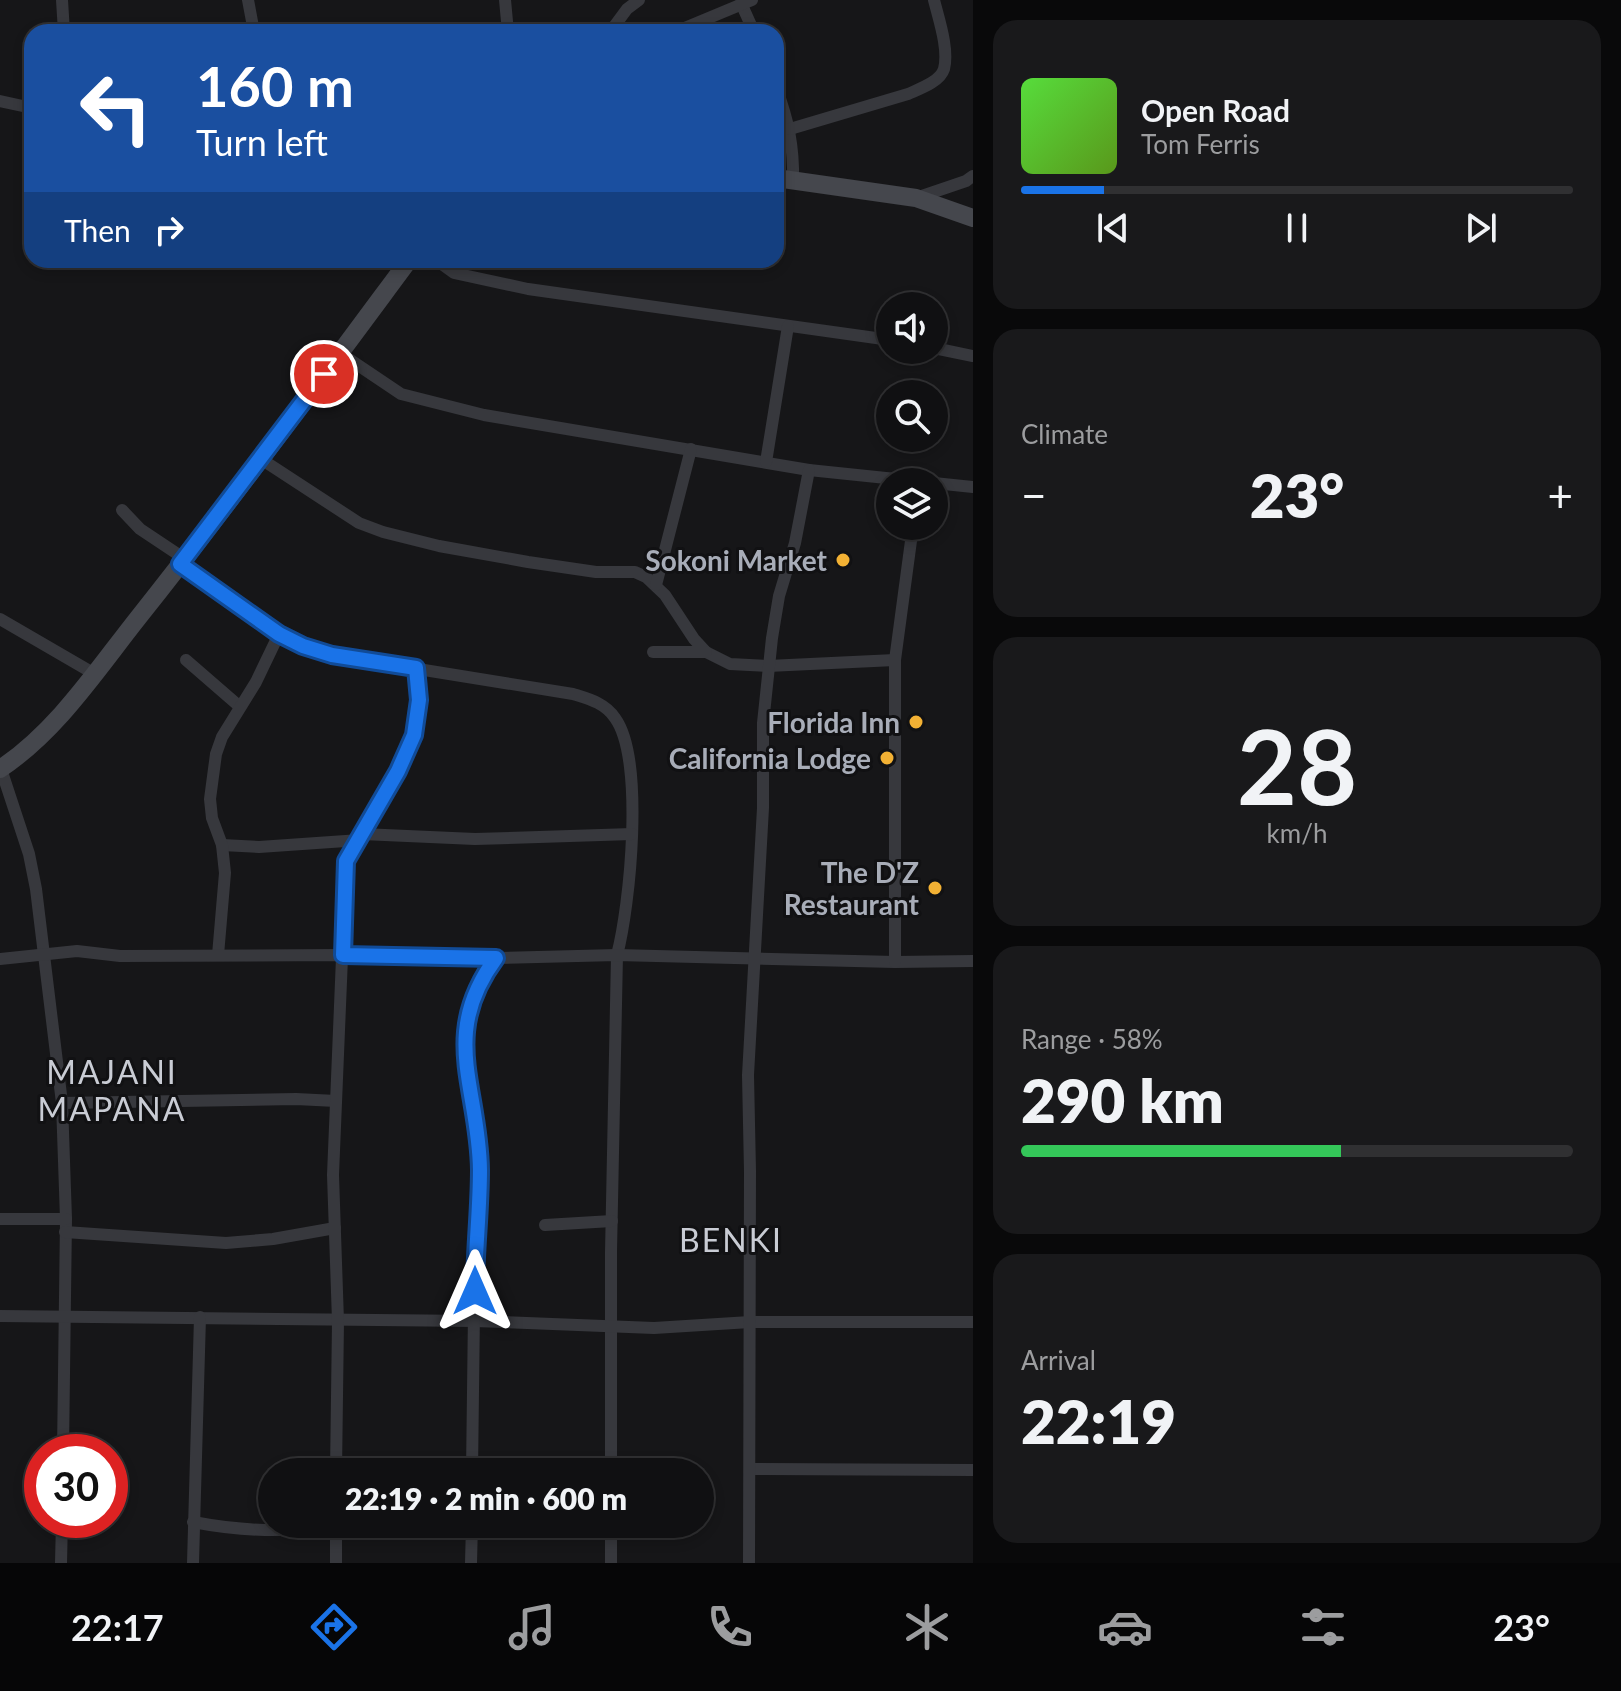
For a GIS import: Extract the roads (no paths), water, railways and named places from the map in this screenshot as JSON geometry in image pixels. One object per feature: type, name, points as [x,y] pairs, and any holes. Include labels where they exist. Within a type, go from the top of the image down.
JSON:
[{"type":"main road","points":[[785,180],[916,198],[973,218]]},
{"type":"main road","points":[[0,769],[44,734],[183,562],[403,268]]},
{"type":"street","points":[[62,0],[64,24]]},
{"type":"street","points":[[248,0],[252,24]]},
{"type":"street","points":[[505,0],[507,24]]},
{"type":"street","points":[[616,24],[627,9],[639,0]]},
{"type":"street","points":[[790,129],[908,94],[940,75],[944,69],[943,43],[934,0]]},
{"type":"street","points":[[694,24],[746,2],[752,24]]},
{"type":"street","points":[[0,101],[24,103]]},
{"type":"street","points":[[784,111],[794,154],[785,180]]},
{"type":"street","points":[[916,198],[973,176]]},
{"type":"street","points":[[447,268],[454,273],[528,289],[876,338]]},
{"type":"street","points":[[766,462],[788,326]]},
{"type":"street","points":[[948,351],[973,356]]},
{"type":"street","points":[[340,353],[386,387],[420,400],[484,415],[809,470],[876,477]]},
{"type":"street","points":[[656,585],[691,449]]},
{"type":"street","points":[[261,459],[359,523],[383,532],[528,562],[596,572],[635,572],[656,585],[706,652],[730,664],[768,666],[895,660]]},
{"type":"street","points":[[749,1563],[748,1075],[763,808],[763,723],[779,596],[795,543],[809,470]]},
{"type":"street","points":[[948,484],[973,487]]},
{"type":"street","points":[[122,510],[140,529],[183,562],[279,634],[303,646],[332,655],[573,694],[599,703],[613,714],[620,725],[626,744],[632,834],[627,909],[617,955],[611,1458]]},
{"type":"street","points":[[895,962],[895,660],[911,540]]},
{"type":"street","points":[[0,619],[93,673]]},
{"type":"street","points":[[218,955],[225,873],[222,845],[212,818],[211,785],[216,754],[279,634]]},
{"type":"street","points":[[653,652],[706,652]]},
{"type":"street","points":[[186,660],[239,706]]},
{"type":"street","points":[[336,1458],[336,1101],[344,874],[346,861],[398,771],[414,735],[419,700],[416,668]]},
{"type":"street","points":[[0,769],[29,854],[45,954],[62,1103],[65,1226],[63,1434]]},
{"type":"street","points":[[222,845],[259,847],[361,837],[475,839],[632,834]]},
{"type":"street","points":[[0,959],[77,951],[120,956],[496,958],[617,955],[973,961]]},
{"type":"street","points":[[472,1458],[475,1231],[480,1167],[467,1078],[465,1035],[475,991],[496,958]]},
{"type":"street","points":[[62,1103],[336,1101]]},
{"type":"street","points":[[0,1219],[226,1243],[273,1239],[335,1228]]},
{"type":"street","points":[[545,1225],[612,1221]]},
{"type":"street","points":[[0,1316],[475,1321],[654,1328],[750,1322],[973,1322]]},
{"type":"street","points":[[193,1563],[200,1317]]},
{"type":"street","points":[[750,1469],[973,1470]]},
{"type":"street","points":[[193,1522],[236,1531],[258,1532]]},
{"type":"street","points":[[61,1563],[62,1538]]},
{"type":"street","points":[[336,1538],[336,1563]]},
{"type":"street","points":[[471,1563],[472,1538]]},
{"type":"street","points":[[611,1538],[611,1563]]},
{"type":"place","name":"Sokoni Market","points":[[843,560]]},
{"type":"place","name":"Florida Inn","points":[[916,722]]},
{"type":"place","name":"California Lodge","points":[[887,758]]},
{"type":"place","name":"The D'Z Restaurant","points":[[935,888]]},
{"type":"district","name":"MAJANI MAPANA","points":[[112,1090]]},
{"type":"district","name":"BENKI","points":[[731,1239]]}]
